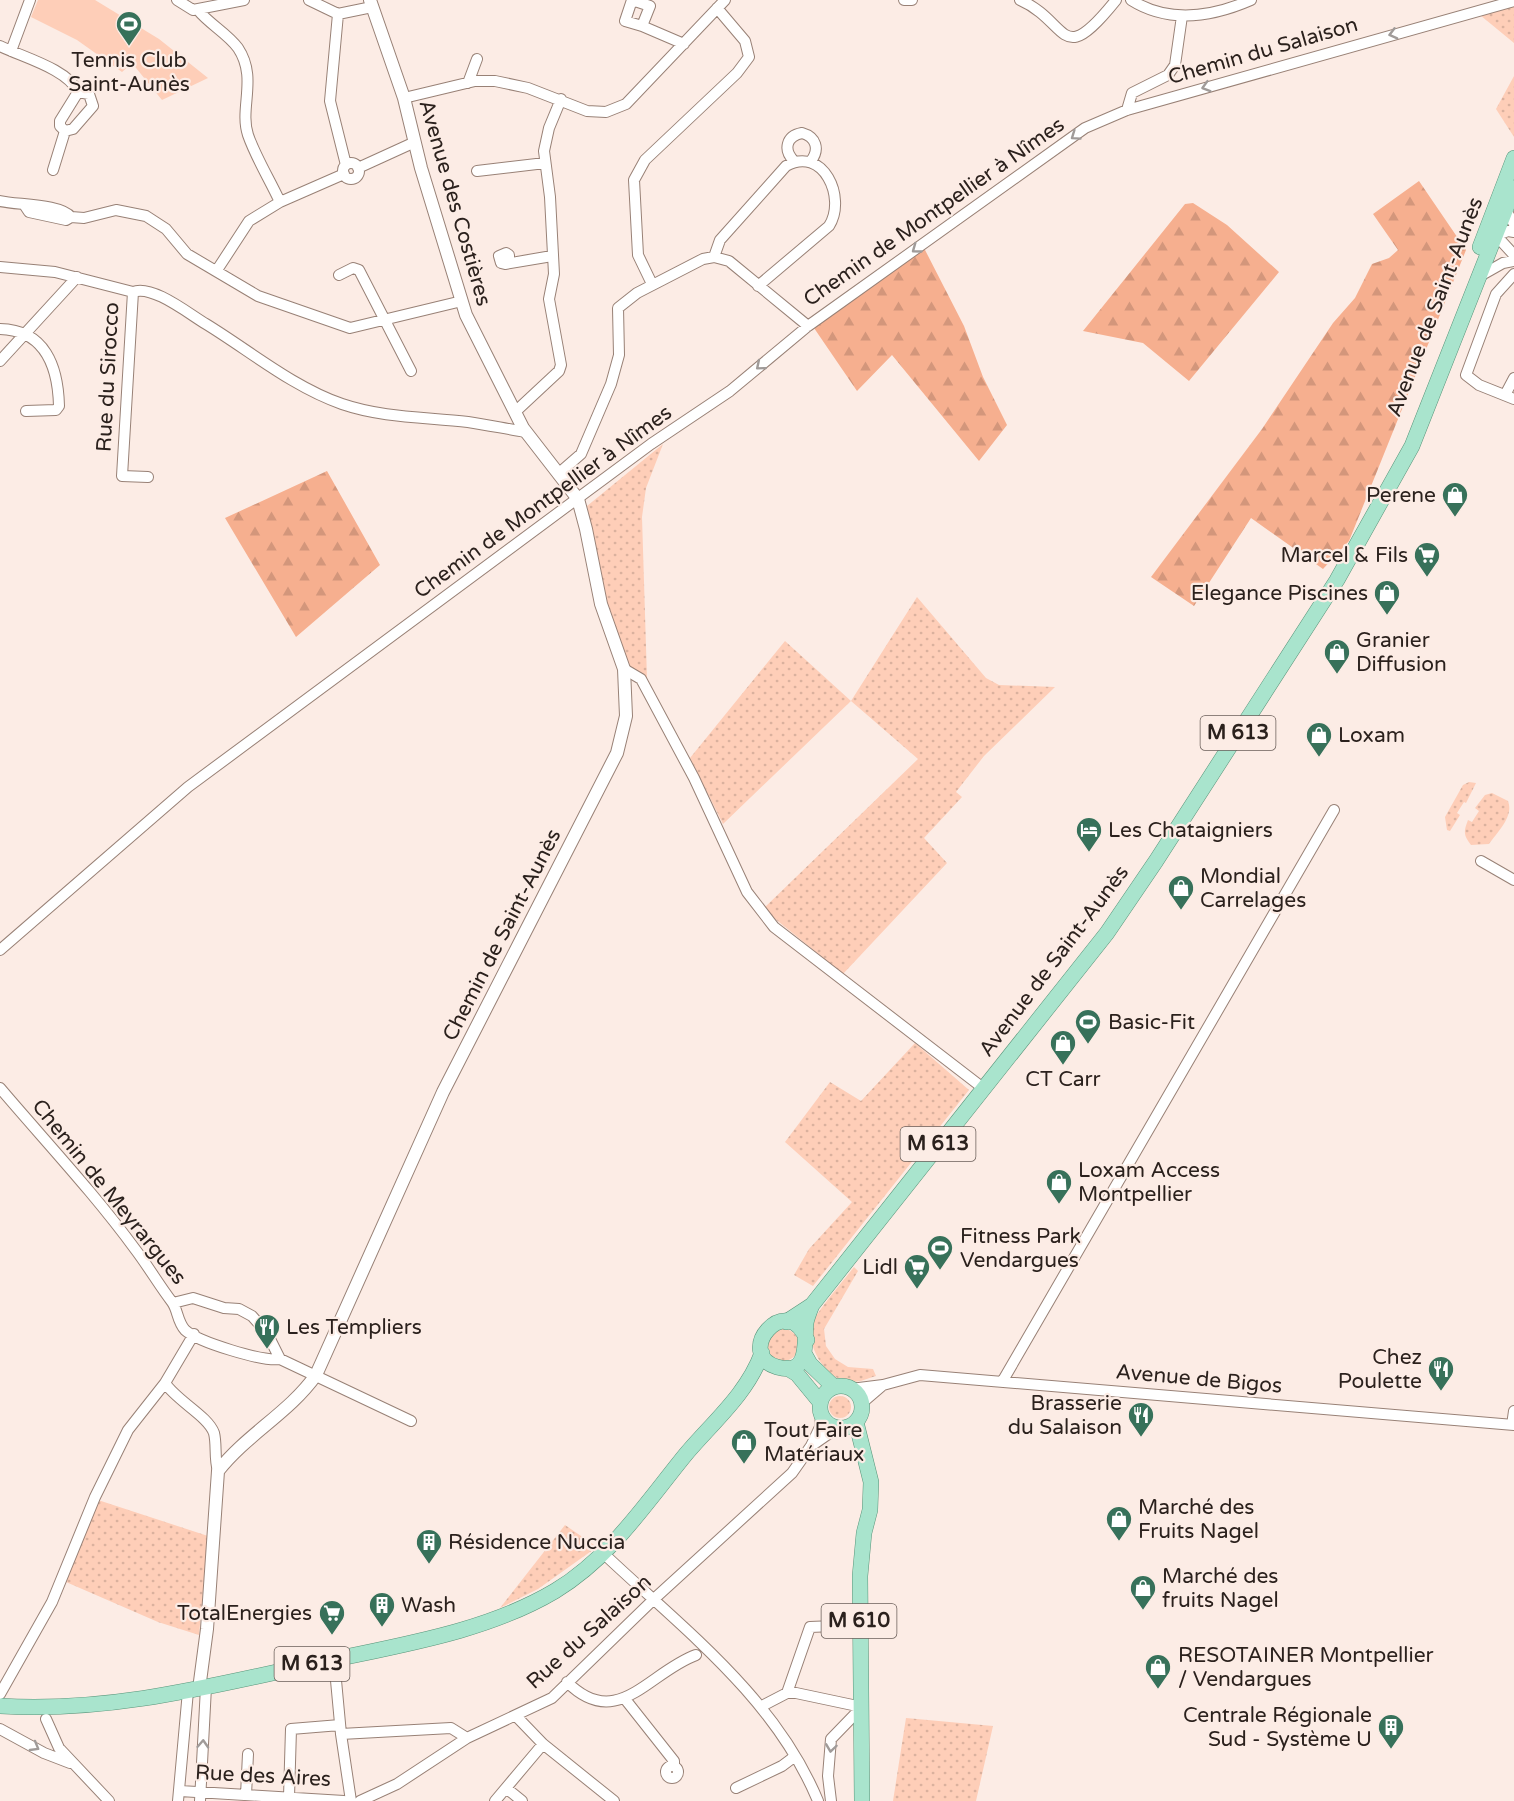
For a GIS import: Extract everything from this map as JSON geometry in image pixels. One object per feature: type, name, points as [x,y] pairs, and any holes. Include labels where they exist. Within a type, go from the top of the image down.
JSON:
[{"type":"main road","name":"Avenue de Saint-Aunès","points":[[1396,471],[1489,234],[1514,158]]},
{"type":"main road","name":"Avenue de Saint-Aunès","points":[[786,1322],[812,1305],[1091,954],[1156,861],[1337,580],[1412,446],[1480,276],[1489,234],[1506,210],[1514,188]]},
{"type":"main road","name":"Avenue de Saint-Aunès","points":[[806,1348],[806,1323],[812,1305]]},
{"type":"main road","points":[[786,1322],[799,1327],[806,1348],[810,1364],[834,1387],[851,1389],[861,1403],[846,1426],[825,1421],[821,1409],[797,1374],[766,1360],[762,1353],[761,1338],[765,1331],[777,1323],[786,1322]]},
{"type":"main road","points":[[783,1368],[794,1366],[806,1348]]},
{"type":"main road","name":"M 613","points":[[746,1386],[762,1353]]},
{"type":"main road","name":"M 613","points":[[0,1706],[88,1706],[197,1689],[425,1639],[526,1606],[557,1590],[603,1553],[634,1521],[686,1454],[746,1386],[767,1371],[783,1368]]},
{"type":"main road","points":[[821,1409],[825,1393],[834,1387]]},
{"type":"main road","name":"M 610","points":[[846,1426],[862,1444],[872,1482],[860,1576],[862,1801]]},
{"type":"street","points":[[11,51],[30,0]]},
{"type":"street","points":[[177,0],[188,8],[198,10],[214,3],[244,0]]},
{"type":"street","points":[[309,0],[338,14],[371,4]]},
{"type":"street","points":[[904,0],[912,0]]},
{"type":"street","points":[[1020,0],[1041,13],[1065,37],[1072,38],[1096,23],[1116,0]]},
{"type":"street","points":[[1131,0],[1158,13],[1182,16],[1226,11],[1251,0]]},
{"type":"street","name":"Chemin du Salaison","points":[[1127,110],[1514,1]]},
{"type":"street","name":"Avenue des Costières","points":[[371,4],[404,99],[462,301],[526,432],[578,499]]},
{"type":"street","points":[[404,99],[468,83],[495,81],[528,88],[587,111],[606,112],[626,104],[721,4],[745,41],[749,57],[737,73],[645,160],[634,180],[638,255],[652,285]]},
{"type":"street","points":[[198,10],[208,23],[237,48],[242,58],[248,81],[247,132],[280,202]]},
{"type":"street","points":[[338,14],[330,101],[349,169]]},
{"type":"street","points":[[1127,110],[1132,93],[1168,75],[1175,65],[1182,16]]},
{"type":"street","points":[[642,26],[684,44]]},
{"type":"street","points":[[0,46],[58,73],[72,82],[78,92],[89,94],[93,106],[73,129],[65,131]]},
{"type":"street","points":[[468,83],[477,59]]},
{"type":"street","points":[[65,131],[60,126],[60,121],[78,92]]},
{"type":"street","points":[[515,412],[560,371],[561,361],[549,299],[549,289],[554,279],[550,197],[544,151],[549,128],[561,99]]},
{"type":"street","name":"Chemin de Montpellier à Nîmes","points":[[0,950],[188,787],[651,444],[730,391],[808,326],[1086,128],[1127,110]]},
{"type":"street","points":[[53,170],[65,131]]},
{"type":"street","points":[[794,162],[788,154],[788,142],[791,137],[802,133],[812,137],[816,142],[816,151],[811,161]]},
{"type":"street","points":[[217,270],[249,221],[280,202],[349,169],[415,142]]},
{"type":"street","points":[[714,257],[720,240],[786,166],[794,162],[811,161],[825,172],[836,202],[834,218],[830,226],[758,286]]},
{"type":"street","points":[[477,171],[545,163]]},
{"type":"street","points":[[0,201],[25,206],[30,204],[67,212],[71,217],[84,218],[116,210],[146,216],[166,229],[187,254],[217,270],[258,297],[350,328],[462,301]]},
{"type":"street","points":[[1506,210],[1514,224]]},
{"type":"street","points":[[1489,234],[1514,232]]},
{"type":"street","points":[[1489,234],[1514,255]]},
{"type":"street","points":[[509,262],[552,256]]},
{"type":"street","points":[[558,474],[581,454],[611,384],[619,355],[618,308],[652,285],[703,259],[714,257],[729,261],[808,326]]},
{"type":"street","points":[[1480,276],[1503,262],[1514,261]]},
{"type":"street","points":[[0,267],[38,270],[77,277],[133,292],[142,290],[167,299],[291,379],[341,404],[385,414],[467,422],[526,432]]},
{"type":"street","points":[[339,275],[353,268],[359,270],[411,371]]},
{"type":"street","points":[[1514,274],[1496,294],[1466,375],[1479,385],[1509,397],[1514,378]]},
{"type":"street","points":[[0,361],[77,277]]},
{"type":"street","name":"Rue du Sirocco","points":[[133,292],[122,476],[148,477]]},
{"type":"street","points":[[0,329],[27,333],[51,362],[57,375],[59,406],[56,410],[26,411]]},
{"type":"street","name":"Chemin de Saint-Aunès","points":[[218,1471],[232,1453],[300,1396],[316,1375],[443,1092],[617,753],[626,717],[624,669],[601,604],[578,499]]},
{"type":"street","points":[[624,669],[641,679],[694,778],[747,892],[774,927],[825,969],[983,1088]]},
{"type":"street","points":[[1002,1382],[1334,810]]},
{"type":"street","points":[[1481,861],[1514,880]]},
{"type":"street","name":"Chemin de Meyrargues","points":[[0,1088],[134,1247],[163,1293],[173,1303],[179,1322],[194,1334],[243,1354],[272,1360],[280,1359],[411,1421]]},
{"type":"street","points":[[173,1303],[193,1298],[224,1308],[239,1309],[252,1316],[267,1333],[280,1359]]},
{"type":"street","points":[[0,1694],[52,1602],[95,1497],[128,1430],[165,1383],[194,1334]]},
{"type":"street","name":"Avenue de Bigos","points":[[851,1389],[883,1385],[920,1375],[1513,1425]]},
{"type":"street","points":[[165,1383],[174,1397],[209,1424],[214,1434],[218,1471],[207,1629],[179,1796]]},
{"type":"street","name":"Avenue de Bigos","points":[[861,1403],[883,1385]]},
{"type":"street","name":"Rue du Salaison","points":[[360,1801],[402,1780],[467,1738],[552,1698],[654,1599],[789,1476],[811,1446],[821,1409]]},
{"type":"street","points":[[1513,1425],[1514,1411]]},
{"type":"street","name":"Rue du Salaison","points":[[811,1446],[846,1426]]},
{"type":"street","points":[[603,1553],[654,1599],[762,1706],[818,1801]]},
{"type":"street","points":[[787,1693],[810,1627],[859,1625]]},
{"type":"street","points":[[567,1682],[584,1698],[603,1701],[625,1699],[667,1668],[696,1655]]},
{"type":"street","points":[[334,1659],[340,1730],[351,1801]]},
{"type":"street","points":[[197,1689],[200,1797]]},
{"type":"street","points":[[762,1706],[787,1693],[862,1707]]},
{"type":"street","points":[[625,1699],[674,1761],[674,1766]]},
{"type":"street","points":[[831,1801],[828,1776],[831,1739],[862,1707]]},
{"type":"street","points":[[516,1716],[543,1744],[614,1801]]},
{"type":"street","points":[[46,1719],[59,1748],[109,1801]]},
{"type":"street","points":[[289,1797],[291,1729],[452,1728],[467,1738]]},
{"type":"street","points":[[0,1730],[44,1753],[71,1763]]},
{"type":"street","points":[[495,1801],[543,1744]]},
{"type":"street","points":[[246,1795],[248,1754]]},
{"type":"street","points":[[736,1788],[782,1766],[794,1757]]},
{"type":"street","points":[[506,1788],[522,1801]]},
{"type":"street","name":"Rue des Aires","points":[[179,1796],[246,1795],[344,1801]]},
{"type":"shaded area","name":"Tennis Club Saint-Aunès","points":[[38,0],[95,0],[159,39],[208,78],[162,100],[132,63],[122,72],[77,40],[31,17]]},
{"type":"shaded area","points":[[1514,5],[1514,43],[1480,15]]},
{"type":"shaded area","points":[[1514,76],[1514,137],[1496,109]]},
{"type":"shaded area","points":[[663,444],[646,488],[642,517],[647,679],[629,666],[607,605],[587,506]]},
{"type":"shaded area","points":[[917,597],[986,678],[999,685],[1055,687],[984,756],[956,792],[962,797],[924,838],[947,863],[843,974],[763,909],[918,759],[851,701]]},
{"type":"shaded area","points":[[785,641],[851,701],[723,824],[690,758]]},
{"type":"shaded area","points":[[1469,782],[1476,783],[1466,803],[1464,802],[1457,813],[1460,815],[1450,831],[1447,830],[1445,817],[1463,785]]},
{"type":"shaded area","points":[[1492,793],[1508,801],[1507,818],[1489,844],[1471,845],[1465,834],[1468,820],[1472,822],[1479,811],[1475,808],[1485,795]]},
{"type":"shaded area","points":[[915,1043],[969,1090],[813,1286],[794,1275],[809,1249],[852,1202],[785,1142],[830,1082],[861,1101]]},
{"type":"shaded area","points":[[854,1267],[858,1271],[824,1329],[826,1346],[835,1359],[848,1367],[873,1369],[876,1376],[853,1382],[835,1377],[820,1362],[815,1353],[811,1333],[812,1324],[819,1311]]},
{"type":"shaded area","points":[[783,1329],[794,1334],[799,1345],[794,1356],[783,1361],[772,1356],[767,1345],[772,1334]]},
{"type":"shaded area","points":[[840,1396],[848,1399],[851,1407],[848,1415],[840,1418],[832,1415],[829,1407],[832,1399]]},
{"type":"shaded area","points":[[98,1500],[208,1536],[199,1635],[158,1622],[66,1582]]},
{"type":"shaded area","points":[[565,1525],[597,1547],[538,1589],[500,1608]]},
{"type":"shaded area","points":[[906,1718],[993,1726],[976,1801],[893,1801]]},
{"type":"green space","points":[[1419,181],[1466,250],[1349,541],[1323,569],[1251,518],[1194,606],[1151,577],[1262,429],[1333,323],[1355,298],[1372,264],[1389,258],[1398,250],[1373,214]]},
{"type":"green space","points":[[1193,203],[1227,225],[1279,272],[1189,381],[1143,343],[1083,331],[1185,204]]},
{"type":"green space","points":[[924,248],[964,326],[983,377],[1007,425],[979,461],[892,355],[857,391],[814,328]]},
{"type":"green space","points":[[327,471],[380,565],[296,637],[225,518]]},
{"type":"place","name":"Tennis Club Saint-Aunès","points":[[129,47]]},
{"type":"place","name":"Perene","points":[[1455,518]]},
{"type":"place","name":"Marcel & Fils","points":[[1427,578]]},
{"type":"place","name":"Elegance Piscines","points":[[1387,616]]},
{"type":"place","name":"Granier Diffusion","points":[[1337,675]]},
{"type":"place","name":"Loxam","points":[[1319,758]]},
{"type":"place","name":"Les Chataigniers","points":[[1089,853]]},
{"type":"place","name":"Mondial Carrelages","points":[[1181,911]]},
{"type":"place","name":"Basic-Fit","points":[[1088,1045]]},
{"type":"place","name":"CT Carr","points":[[1063,1066]]},
{"type":"place","name":"Loxam Access Montpellier","points":[[1059,1205]]},
{"type":"place","name":"Fitness Park Vendargues","points":[[940,1271]]},
{"type":"place","name":"Lidl","points":[[917,1290]]},
{"type":"place","name":"Les Templiers","points":[[267,1350]]},
{"type":"place","name":"Chez Poulette","points":[[1441,1392]]},
{"type":"place","name":"Brasserie du Salaison","points":[[1141,1438]]},
{"type":"place","name":"Tout Faire Matériaux","points":[[744,1465]]},
{"type":"place","name":"Marché des Fruits Nagel","points":[[1119,1542]]},
{"type":"place","name":"Résidence Nuccia","points":[[429,1565]]},
{"type":"place","name":"Marché des fruits Nagel","points":[[1143,1611]]},
{"type":"place","name":"Wash","points":[[382,1628]]},
{"type":"place","name":"TotalEnergies","points":[[332,1636]]},
{"type":"place","name":"RESOTAINER Montpellier / Vendargues","points":[[1158,1690]]},
{"type":"place","name":"Centrale Régionale Sud - Système U","points":[[1391,1750]]}]
